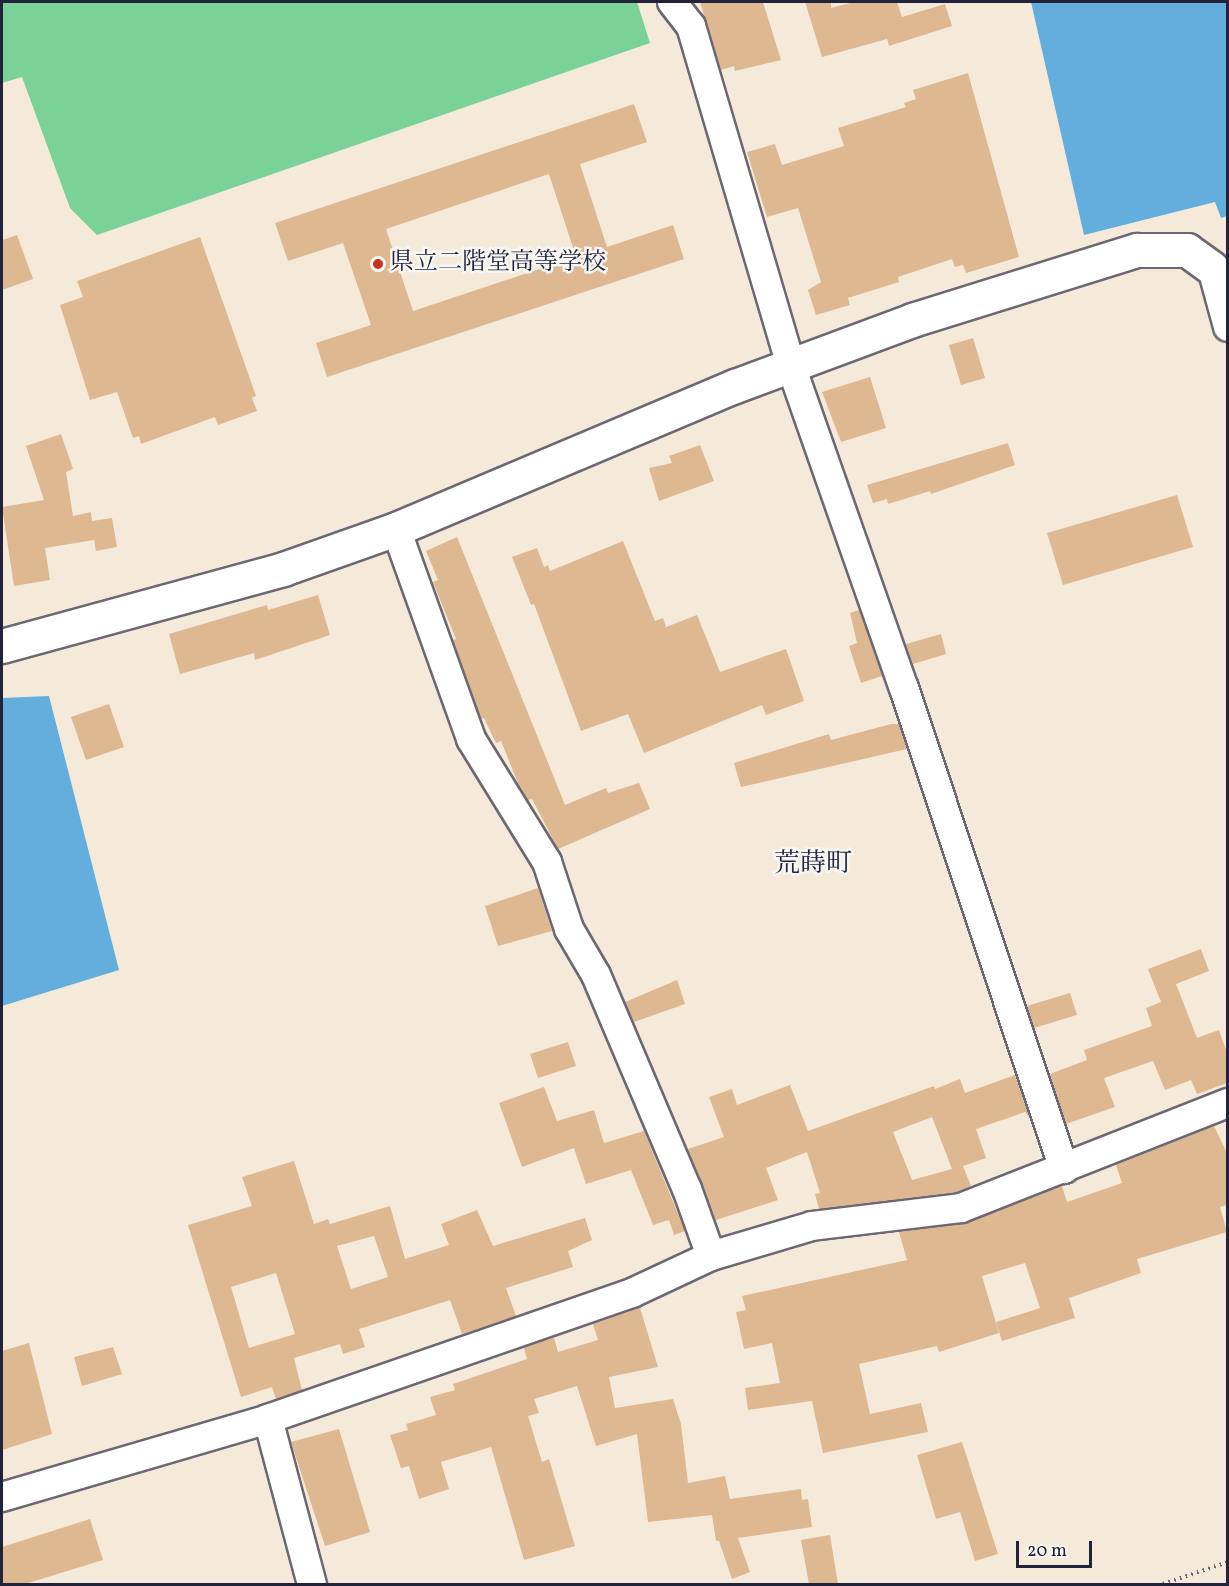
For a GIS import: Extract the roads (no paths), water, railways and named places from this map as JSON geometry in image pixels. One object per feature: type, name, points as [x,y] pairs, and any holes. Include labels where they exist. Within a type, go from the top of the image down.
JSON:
[{"type":"street","points":[[672,2],[691,26],[790,366],[900,677],[1064,1169]]},
{"type":"street","points":[[2,646],[284,569],[396,529],[790,366],[912,320],[1137,250],[1186,250],[1212,268],[1227,327]]},
{"type":"street","points":[[396,529],[471,739],[547,862],[569,929],[596,975],[711,1256]]},
{"type":"street","points":[[2,1497],[268,1419],[632,1293],[711,1256],[812,1226],[961,1208],[1227,1103]]},
{"type":"street","points":[[268,1419],[312,1584]]},
{"type":"water","points":[[1031,2],[1227,2],[1227,216],[1221,218],[1215,202],[1084,235]]},
{"type":"water","points":[[49,696],[119,970],[2,1006],[2,698]]},
{"type":"place","name":"県立二階堂高等学校","points":[[378,264]]},
{"type":"district","name":"荒蒔町","points":[[813,865]]}]
